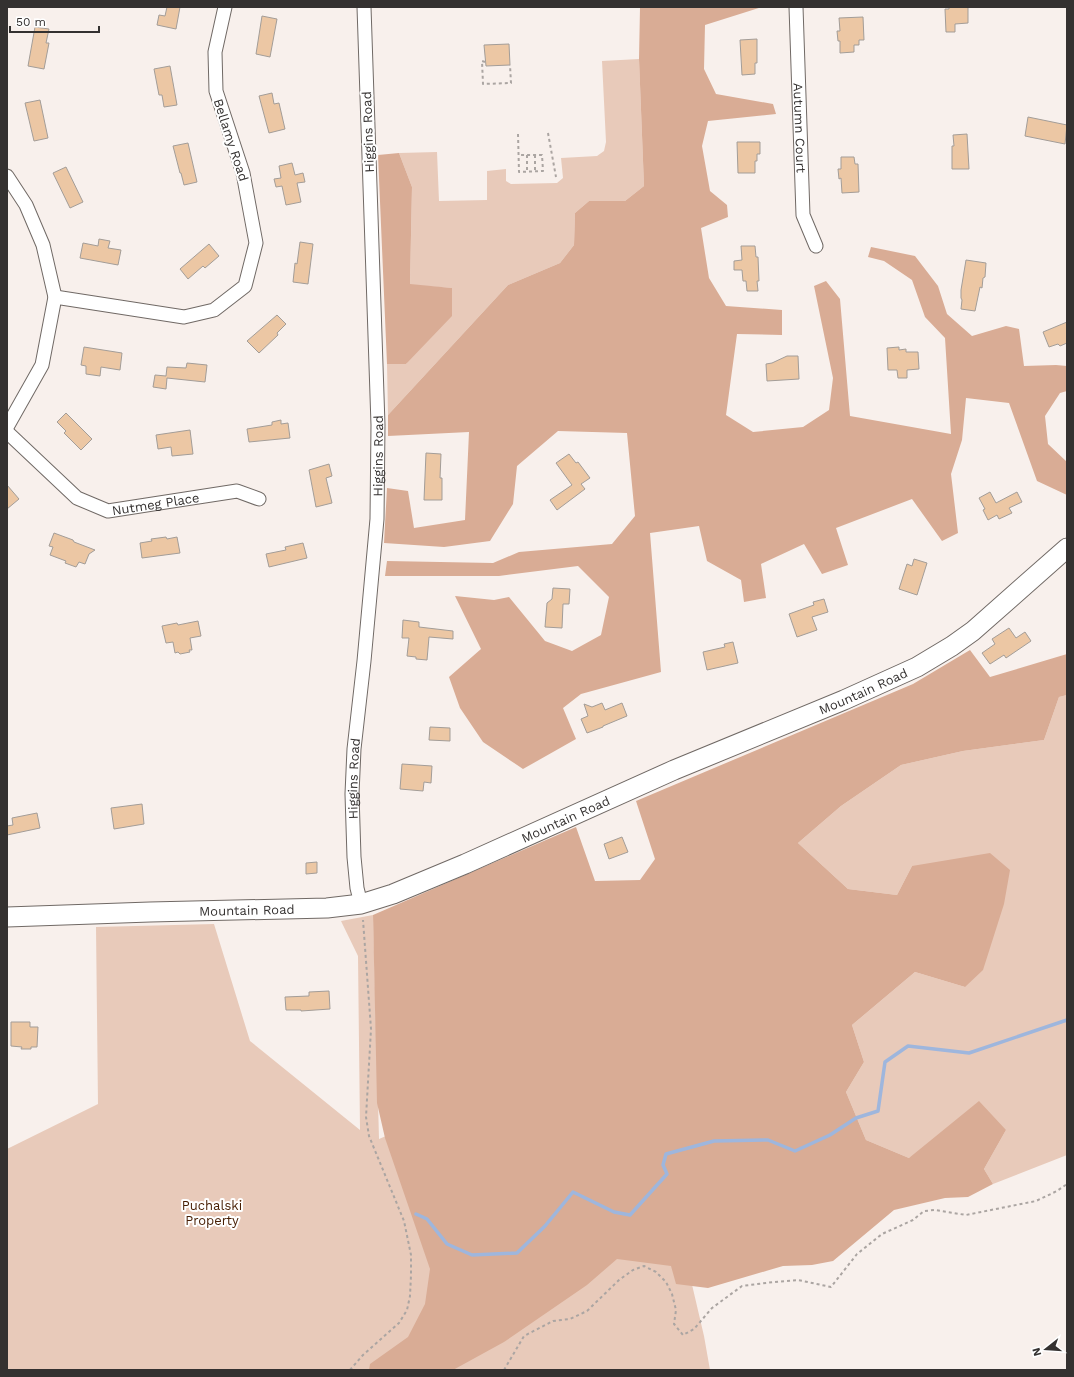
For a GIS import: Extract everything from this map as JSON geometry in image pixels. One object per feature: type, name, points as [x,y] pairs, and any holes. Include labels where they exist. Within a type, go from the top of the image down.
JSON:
[{"type":"main road","name":"Mountain Road","points":[[7,917],[190,911],[299,910],[360,904],[393,894],[674,770],[844,700],[917,667],[940,654],[973,631],[1067,548]]},
{"type":"street","name":"Bellamy Road","points":[[55,297],[184,317],[214,310],[245,286],[256,243],[244,173],[216,91],[215,52],[225,7]]},
{"type":"street","name":"Higgins Road","points":[[360,904],[354,857],[352,794],[354,749],[377,519],[378,433],[364,7]]},
{"type":"street","name":"Autumn Court","points":[[796,7],[802,215],[816,246]]},
{"type":"street","points":[[7,176],[26,205],[43,245],[55,297],[42,365],[7,427]]},
{"type":"street","name":"Nutmeg Place","points":[[7,432],[77,498],[108,510],[237,491],[259,499]]},
{"type":"path","points":[[485,62],[482,61],[483,84],[511,83],[510,65]]},
{"type":"path","points":[[548,133],[556,177]]},
{"type":"path","points":[[518,134],[519,172],[543,171],[542,155],[519,155]]},
{"type":"path","points":[[527,155],[527,171]]},
{"type":"path","points":[[535,155],[535,171]]},
{"type":"path","points":[[350,1370],[363,1355],[399,1323],[407,1310],[412,1274],[411,1255],[402,1213],[374,1150],[369,1136],[366,1117],[371,1029],[360,904]]},
{"type":"path","points":[[504,1370],[524,1336],[553,1321],[570,1319],[587,1311],[619,1280],[633,1270],[644,1266],[656,1272],[666,1282],[672,1294],[676,1310],[674,1324],[684,1335],[694,1329],[712,1308],[742,1286],[798,1280],[831,1287],[857,1254],[882,1234],[913,1220],[924,1211],[935,1210],[966,1214],[1036,1201],[1057,1191],[1067,1184]]},
{"type":"green space","points":[[639,59],[644,186],[625,201],[589,201],[575,213],[574,245],[560,263],[508,285],[388,415],[387,364],[406,364],[452,288],[410,285],[412,187],[399,153],[437,152],[439,201],[487,200],[487,171],[506,169],[506,181],[511,184],[557,183],[563,178],[561,158],[597,156],[604,151],[606,142],[602,61]]},
{"type":"green space","points":[[1067,695],[1067,1155],[993,1184],[984,1169],[1006,1130],[909,1158],[866,1140],[846,1092],[864,1062],[852,1025],[915,972],[965,987],[912,866],[897,895],[848,889],[798,843],[841,806],[901,765],[963,751],[1044,740],[1059,697]]},
{"type":"green space","name":"Puchalski Property","points":[[373,915],[379,1139],[477,1097],[672,1199],[704,1336],[710,1370],[7,1370],[7,1149],[98,1104],[96,927],[214,924],[250,1041],[360,1130],[358,956],[341,921]]},
{"type":"shaded area","points":[[639,7],[762,7],[705,25],[704,69],[716,94],[773,104],[776,114],[708,121],[702,146],[710,191],[727,205],[728,217],[701,228],[709,278],[726,306],[782,310],[782,335],[737,334],[726,415],[753,432],[803,427],[829,410],[833,378],[814,286],[826,281],[840,299],[850,416],[951,434],[945,338],[925,317],[912,280],[884,261],[868,257],[871,247],[915,256],[938,286],[947,314],[972,336],[1006,326],[1019,329],[1024,366],[1067,366],[1067,391],[1060,393],[1045,416],[1048,444],[1067,462],[1067,495],[1037,481],[1009,403],[966,398],[962,440],[951,474],[958,533],[942,541],[912,499],[836,528],[848,565],[822,574],[804,544],[761,564],[766,598],[744,602],[741,580],[707,561],[699,526],[650,533],[661,672],[581,694],[563,708],[576,739],[523,769],[483,742],[460,708],[449,677],[481,649],[455,596],[494,600],[509,597],[545,641],[572,651],[601,635],[609,597],[578,566],[499,576],[385,576],[387,561],[493,563],[519,552],[612,544],[635,516],[627,433],[558,431],[517,466],[513,504],[490,541],[444,547],[384,543],[387,488],[408,491],[414,528],[465,520],[469,432],[388,436],[388,415],[508,285],[560,263],[574,245],[575,213],[589,201],[625,201],[644,186],[639,59]]},
{"type":"shaded area","points":[[399,153],[412,187],[410,284],[452,288],[452,316],[406,364],[387,364],[378,155]]},
{"type":"shaded area","points":[[970,650],[990,677],[1067,654],[1067,695],[1059,697],[1044,740],[963,751],[901,765],[841,806],[798,843],[848,889],[897,895],[912,866],[990,853],[1010,870],[1004,904],[983,970],[965,987],[915,972],[852,1025],[864,1062],[846,1092],[866,1140],[909,1158],[979,1101],[1006,1130],[984,1169],[993,1184],[968,1197],[945,1198],[894,1210],[833,1261],[812,1265],[783,1266],[708,1288],[676,1284],[671,1266],[617,1259],[587,1285],[504,1342],[453,1370],[369,1370],[370,1364],[408,1337],[425,1304],[430,1269],[385,1138],[377,1103],[373,915],[576,827],[595,881],[640,880],[655,859],[636,801],[913,684]]},
{"type":"building","points":[[167,7],[180,7],[176,29],[157,25],[159,15],[165,16]]},
{"type":"building","points":[[949,7],[968,7],[968,23],[955,24],[955,32],[946,32],[945,9],[949,9]]},
{"type":"building","points":[[262,16],[277,19],[270,57],[256,54]]},
{"type":"building","points":[[863,17],[864,40],[859,40],[859,45],[854,45],[854,52],[840,53],[840,41],[838,41],[837,31],[840,31],[839,18]]},
{"type":"building","points":[[35,27],[49,29],[46,43],[49,43],[44,69],[28,66]]},
{"type":"building","points":[[757,39],[757,63],[755,63],[755,74],[742,75],[740,40]]},
{"type":"building","points":[[509,44],[510,65],[486,66],[484,45]]},
{"type":"building","points":[[170,66],[177,105],[164,107],[162,95],[159,95],[154,69]]},
{"type":"building","points":[[272,93],[274,104],[279,103],[285,129],[269,133],[259,96]]},
{"type":"building","points":[[40,100],[48,138],[34,141],[25,103]]},
{"type":"building","points":[[1028,117],[1067,125],[1065,144],[1025,136]]},
{"type":"building","points":[[967,134],[969,169],[952,169],[952,146],[954,146],[953,135]]},
{"type":"building","points":[[737,142],[760,142],[760,154],[757,154],[757,161],[755,161],[755,173],[738,173]]},
{"type":"building","points":[[188,143],[197,182],[184,185],[173,146]]},
{"type":"building","points":[[841,157],[854,157],[855,164],[858,164],[859,192],[842,193],[841,178],[839,179],[838,169],[841,169]]},
{"type":"building","points":[[292,163],[295,175],[303,173],[305,182],[297,183],[301,202],[286,205],[282,186],[276,187],[274,179],[281,178],[279,166]]},
{"type":"building","points":[[66,167],[83,202],[70,208],[53,173]]},
{"type":"building","points":[[99,239],[110,241],[108,248],[121,250],[118,265],[80,258],[83,243],[98,246]]},
{"type":"building","points":[[300,242],[313,244],[308,284],[293,282],[295,263],[297,264]]},
{"type":"building","points":[[209,244],[219,256],[205,268],[203,266],[188,279],[180,269]]},
{"type":"building","points":[[741,246],[755,246],[756,257],[758,257],[758,291],[747,291],[746,281],[743,281],[742,270],[734,270],[734,261],[742,260]]},
{"type":"building","points":[[966,260],[986,263],[985,277],[983,278],[982,288],[980,287],[975,311],[961,309],[961,290]]},
{"type":"building","points":[[277,315],[286,324],[277,333],[278,335],[259,353],[247,341]]},
{"type":"building","points":[[1067,322],[1067,343],[1060,346],[1058,344],[1049,347],[1043,332]]},
{"type":"building","points":[[84,347],[122,353],[120,370],[101,367],[100,376],[86,374],[86,366],[81,365]]},
{"type":"building","points":[[899,347],[899,350],[906,349],[906,352],[918,352],[919,369],[907,370],[907,378],[898,378],[897,370],[888,370],[887,348]]},
{"type":"building","points":[[787,356],[798,356],[799,379],[767,381],[766,364],[772,363]]},
{"type":"building","points":[[187,363],[207,365],[205,382],[167,378],[166,389],[153,387],[155,375],[166,376],[167,367],[186,368]]},
{"type":"building","points":[[66,413],[92,439],[81,450],[64,433],[66,431],[57,422]]},
{"type":"building","points":[[281,420],[281,424],[288,423],[290,438],[249,442],[247,429],[272,425],[272,422]]},
{"type":"building","points":[[190,430],[193,454],[172,456],[171,447],[158,449],[156,435]]},
{"type":"building","points":[[426,453],[441,454],[440,478],[442,478],[442,500],[424,500]]},
{"type":"building","points":[[569,454],[576,463],[578,462],[590,478],[581,484],[585,489],[557,510],[550,500],[572,485],[556,463]]},
{"type":"building","points":[[329,464],[332,476],[326,478],[332,503],[316,507],[309,470]]},
{"type":"building","points":[[7,485],[19,499],[7,509]]},
{"type":"building","points":[[990,492],[996,503],[1017,492],[1022,502],[1009,508],[1012,513],[999,519],[997,515],[988,520],[983,510],[985,509],[979,498]]},
{"type":"building","points":[[54,533],[95,550],[89,554],[85,564],[79,562],[76,567],[65,563],[66,561],[50,555],[53,547],[49,546]]},
{"type":"building","points":[[166,537],[167,539],[177,537],[180,553],[142,558],[140,543],[152,541],[151,539]]},
{"type":"building","points":[[303,543],[307,558],[269,567],[266,554],[286,550],[285,547]]},
{"type":"building","points":[[914,559],[927,563],[917,595],[899,589],[907,564],[912,566]]},
{"type":"building","points":[[553,588],[570,589],[569,604],[563,604],[562,628],[545,627],[547,603],[552,599]]},
{"type":"building","points":[[824,599],[828,612],[812,617],[817,630],[797,637],[789,614],[814,605],[813,602]]},
{"type":"building","points":[[403,620],[419,622],[419,627],[453,631],[453,639],[429,637],[427,660],[407,656],[409,638],[402,638]]},
{"type":"building","points":[[198,621],[201,636],[190,638],[192,650],[189,650],[190,652],[180,654],[178,652],[175,653],[173,642],[166,643],[162,626],[177,623],[178,625]]},
{"type":"building","points":[[1009,628],[1016,638],[1025,632],[1031,641],[1006,658],[1004,655],[990,664],[982,653],[995,644],[992,639]]},
{"type":"building","points":[[733,642],[738,663],[707,670],[703,652],[725,647],[724,644]]},
{"type":"building","points":[[602,703],[605,710],[622,703],[627,716],[587,733],[581,719],[588,716],[584,704],[592,707]]},
{"type":"building","points":[[430,727],[450,728],[450,741],[429,740]]},
{"type":"building","points":[[402,764],[432,766],[431,783],[424,782],[423,791],[400,789]]},
{"type":"building","points":[[142,804],[144,824],[114,829],[111,808]]},
{"type":"building","points":[[37,813],[40,828],[7,835],[7,826],[13,825],[12,818]]},
{"type":"building","points":[[622,837],[628,852],[609,859],[604,844]]},
{"type":"building","points":[[317,862],[317,873],[306,874],[306,863]]},
{"type":"building","points":[[329,991],[330,1009],[301,1011],[286,1010],[285,997],[309,996],[309,992]]},
{"type":"building","points":[[11,1022],[30,1022],[30,1027],[38,1027],[37,1047],[31,1047],[31,1049],[21,1049],[22,1047],[11,1046]]},
{"type":"waterway","points":[[416,1214],[427,1219],[447,1244],[472,1255],[517,1253],[545,1226],[573,1192],[614,1212],[630,1215],[667,1174],[663,1165],[666,1154],[714,1141],[768,1140],[795,1151],[830,1135],[856,1118],[878,1111],[885,1062],[908,1046],[969,1053],[1067,1020]]}]
